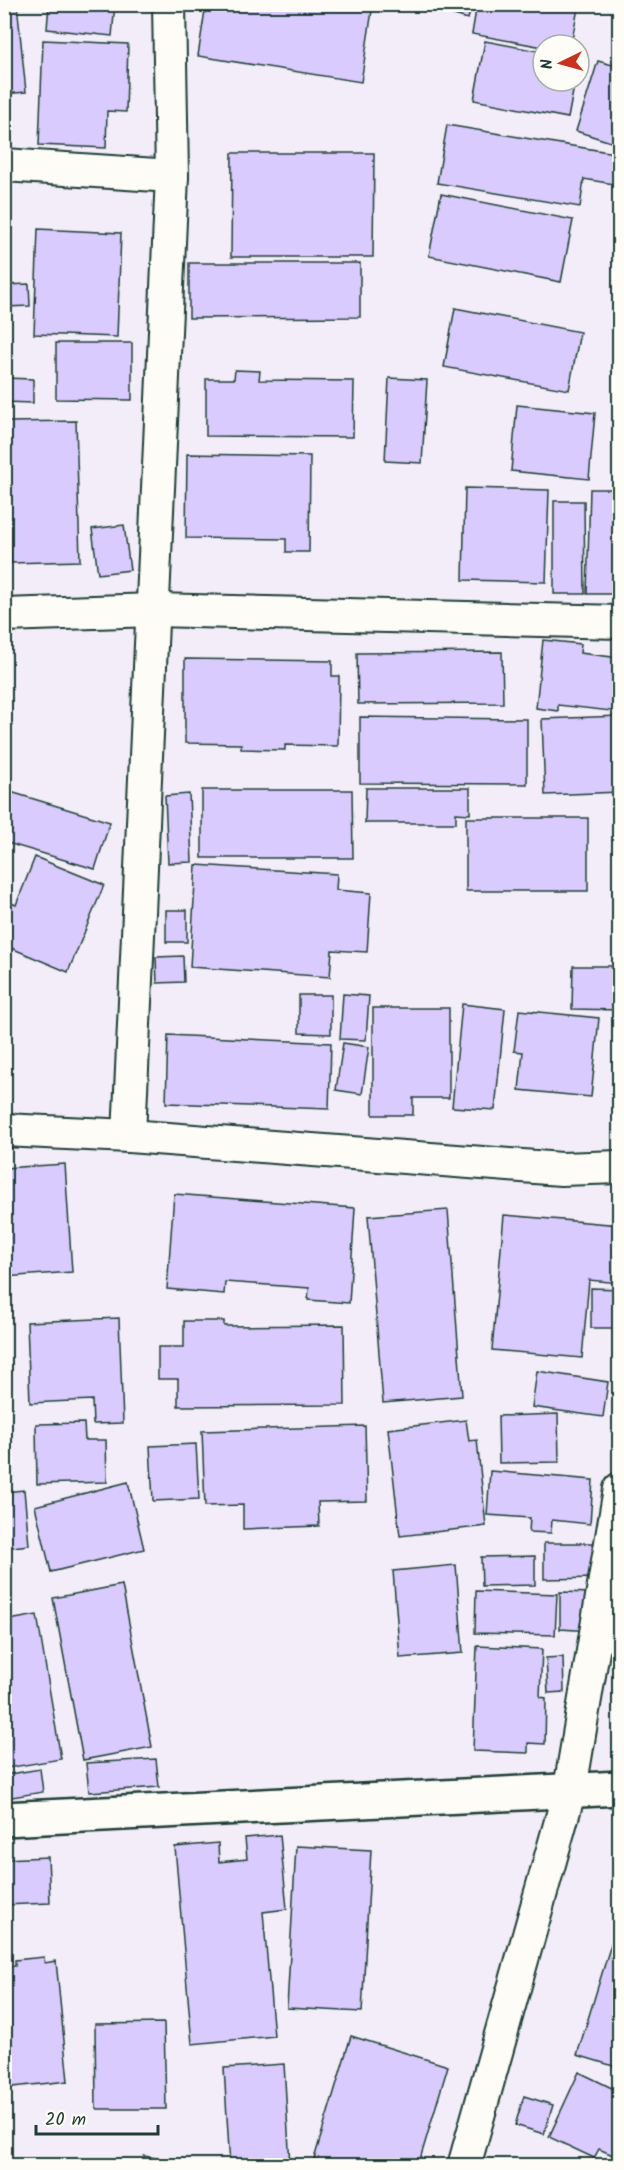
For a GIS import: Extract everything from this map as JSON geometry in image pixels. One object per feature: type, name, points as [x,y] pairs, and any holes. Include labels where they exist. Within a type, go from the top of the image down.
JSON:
[{"type":"street","points":[[129,1136],[172,176],[169,4]]},
{"type":"street","points":[[4,165],[172,176]]},
{"type":"street","points":[[4,615],[154,610],[620,622]]},
{"type":"street","points":[[4,1130],[129,1136],[561,1169],[620,1167]]},
{"type":"street","points":[[464,2166],[570,1789],[620,1489]]},
{"type":"street","points":[[4,1820],[620,1788]]},
{"type":"building","points":[[4,4],[17,4],[26,92],[4,94]]},
{"type":"building","points":[[49,4],[115,4],[112,36],[47,29]]},
{"type":"building","points":[[206,4],[373,4],[361,82],[198,56]]},
{"type":"building","points":[[426,4],[472,4],[468,19],[426,7]]},
{"type":"building","points":[[477,4],[557,4],[578,8],[573,33],[531,33],[531,45],[472,34]]},
{"type":"building","points":[[43,40],[128,44],[126,112],[107,111],[106,148],[39,145]]},
{"type":"building","points":[[485,41],[531,50],[531,93],[573,93],[568,118],[474,100]]},
{"type":"building","points":[[598,61],[620,67],[620,126],[614,143],[576,131],[588,93],[591,93],[591,83]]},
{"type":"building","points":[[447,125],[620,154],[620,185],[584,179],[580,207],[437,183]]},
{"type":"building","points":[[232,153],[374,153],[373,257],[231,257]]},
{"type":"building","points":[[441,194],[573,220],[561,282],[429,256]]},
{"type":"building","points":[[38,229],[121,233],[117,337],[34,334]]},
{"type":"building","points":[[189,263],[360,263],[360,317],[189,318]]},
{"type":"building","points":[[29,284],[30,306],[5,307],[4,285]]},
{"type":"building","points":[[455,308],[580,332],[569,390],[444,367]]},
{"type":"building","points":[[56,343],[132,343],[132,400],[56,399]]},
{"type":"building","points":[[235,370],[260,371],[259,380],[354,381],[353,437],[206,436],[206,379],[234,379]]},
{"type":"building","points":[[4,378],[33,379],[33,403],[4,402]]},
{"type":"building","points":[[389,378],[427,380],[422,463],[385,461]]},
{"type":"building","points":[[517,405],[595,413],[589,479],[511,471]]},
{"type":"building","points":[[76,421],[80,561],[11,563],[7,422]]},
{"type":"building","points":[[187,454],[310,456],[309,552],[286,552],[286,539],[186,538]]},
{"type":"building","points":[[465,488],[549,490],[546,582],[463,580]]},
{"type":"building","points":[[590,489],[620,489],[620,594],[587,594]]},
{"type":"building","points":[[554,501],[584,501],[585,594],[554,594]]},
{"type":"building","points":[[124,525],[130,570],[98,574],[92,529]]},
{"type":"building","points":[[543,640],[581,644],[580,653],[620,658],[620,712],[558,705],[558,711],[536,708]]},
{"type":"building","points":[[502,652],[503,703],[358,704],[357,653]]},
{"type":"building","points":[[185,659],[332,661],[332,676],[339,676],[338,746],[285,745],[285,750],[241,749],[241,744],[185,743]]},
{"type":"building","points":[[620,716],[620,792],[545,795],[542,719]]},
{"type":"building","points":[[360,717],[527,719],[527,784],[360,783]]},
{"type":"building","points":[[366,788],[470,788],[470,814],[456,813],[456,823],[365,823]]},
{"type":"building","points":[[4,790],[110,822],[95,869],[4,842]]},
{"type":"building","points":[[202,790],[352,790],[353,858],[202,858]]},
{"type":"building","points":[[189,794],[192,862],[168,863],[165,796]]},
{"type":"building","points":[[466,818],[588,818],[588,891],[466,891]]},
{"type":"building","points":[[35,857],[104,885],[68,972],[4,945],[4,900],[16,905]]},
{"type":"building","points":[[196,865],[337,874],[336,890],[371,893],[367,952],[332,950],[330,977],[190,967]]},
{"type":"building","points":[[166,910],[187,910],[187,942],[166,942]]},
{"type":"building","points":[[183,956],[184,982],[157,983],[156,957]]},
{"type":"building","points":[[573,966],[620,966],[620,1010],[572,1009]]},
{"type":"building","points":[[343,994],[369,996],[366,1040],[340,1039]]},
{"type":"building","points":[[299,995],[331,995],[331,1034],[299,1033]]},
{"type":"building","points":[[462,1004],[505,1009],[495,1110],[452,1107]]},
{"type":"building","points":[[373,1008],[449,1008],[449,1098],[413,1098],[413,1115],[373,1115]]},
{"type":"building","points":[[519,1010],[599,1018],[591,1097],[519,1090],[523,1052],[514,1051]]},
{"type":"building","points":[[168,1035],[331,1043],[329,1109],[166,1103]]},
{"type":"building","points":[[343,1043],[369,1047],[362,1094],[336,1090]]},
{"type":"building","points":[[65,1164],[72,1272],[4,1277],[4,1168]]},
{"type":"building","points":[[174,1194],[355,1208],[349,1303],[308,1300],[309,1288],[225,1282],[224,1294],[167,1289]]},
{"type":"building","points":[[448,1210],[462,1396],[383,1403],[368,1216]]},
{"type":"building","points":[[504,1215],[620,1225],[620,1283],[589,1280],[582,1358],[492,1350]]},
{"type":"building","points":[[591,1288],[620,1289],[620,1328],[591,1328]]},
{"type":"building","points":[[119,1318],[123,1423],[93,1424],[92,1400],[30,1403],[27,1322]]},
{"type":"building","points":[[184,1321],[224,1321],[224,1326],[344,1325],[345,1405],[178,1406],[178,1379],[158,1379],[158,1347],[184,1347]]},
{"type":"building","points":[[537,1371],[608,1382],[603,1417],[532,1407]]},
{"type":"building","points":[[558,1414],[559,1462],[499,1463],[498,1416]]},
{"type":"building","points":[[466,1420],[469,1441],[477,1440],[486,1526],[400,1536],[388,1429]]},
{"type":"building","points":[[84,1423],[85,1440],[106,1440],[107,1482],[37,1484],[36,1424]]},
{"type":"building","points":[[365,1426],[367,1501],[318,1502],[319,1526],[243,1529],[243,1505],[205,1506],[202,1431]]},
{"type":"building","points":[[196,1444],[199,1499],[153,1501],[150,1446]]},
{"type":"building","points":[[490,1471],[593,1480],[590,1524],[552,1520],[551,1533],[529,1532],[530,1518],[487,1515]]},
{"type":"building","points":[[128,1482],[144,1549],[51,1572],[35,1506]]},
{"type":"building","points":[[24,1490],[29,1545],[4,1548],[4,1492]]},
{"type":"building","points":[[544,1543],[598,1543],[599,1578],[544,1579]]},
{"type":"building","points":[[535,1556],[535,1585],[482,1586],[481,1557]]},
{"type":"building","points":[[456,1565],[463,1653],[400,1658],[393,1571]]},
{"type":"building","points":[[122,1585],[152,1747],[83,1760],[53,1598]]},
{"type":"building","points":[[476,1591],[557,1594],[555,1635],[475,1633]]},
{"type":"building","points":[[560,1592],[594,1593],[592,1631],[560,1629]]},
{"type":"building","points":[[37,1615],[61,1759],[7,1768],[4,1750],[4,1621]]},
{"type":"building","points":[[477,1646],[542,1649],[540,1697],[546,1698],[545,1744],[528,1743],[528,1753],[473,1751]]},
{"type":"building","points":[[563,1657],[564,1692],[548,1693],[546,1658]]},
{"type":"building","points":[[156,1759],[159,1787],[89,1792],[86,1763]]},
{"type":"building","points":[[40,1769],[43,1792],[6,1798],[4,1775]]},
{"type":"building","points":[[280,1835],[287,1909],[263,1912],[274,2036],[192,2044],[175,1847],[218,1843],[219,1862],[247,1859],[245,1838]]},
{"type":"building","points":[[296,1846],[371,1850],[362,2012],[287,2008]]},
{"type":"building","points":[[48,1857],[50,1903],[4,1905],[4,1859]]},
{"type":"building","points":[[615,1931],[620,1933],[620,2068],[577,2055]]},
{"type":"building","points":[[44,1957],[45,1963],[56,1961],[68,2081],[4,2088],[4,1967],[15,1966],[15,1960]]},
{"type":"building","points":[[164,2023],[166,2109],[96,2109],[95,2024]]},
{"type":"building","points":[[351,2036],[448,2066],[418,2166],[337,2166],[314,2159]]},
{"type":"building","points":[[284,2064],[290,2166],[230,2166],[224,2068]]},
{"type":"building","points":[[579,2072],[620,2092],[620,2147],[615,2156],[599,2149],[594,2158],[549,2137]]},
{"type":"building","points":[[524,2096],[553,2105],[544,2134],[515,2125]]},
{"type":"building","points":[[144,2156],[192,2164],[191,2166],[142,2166]]}]
